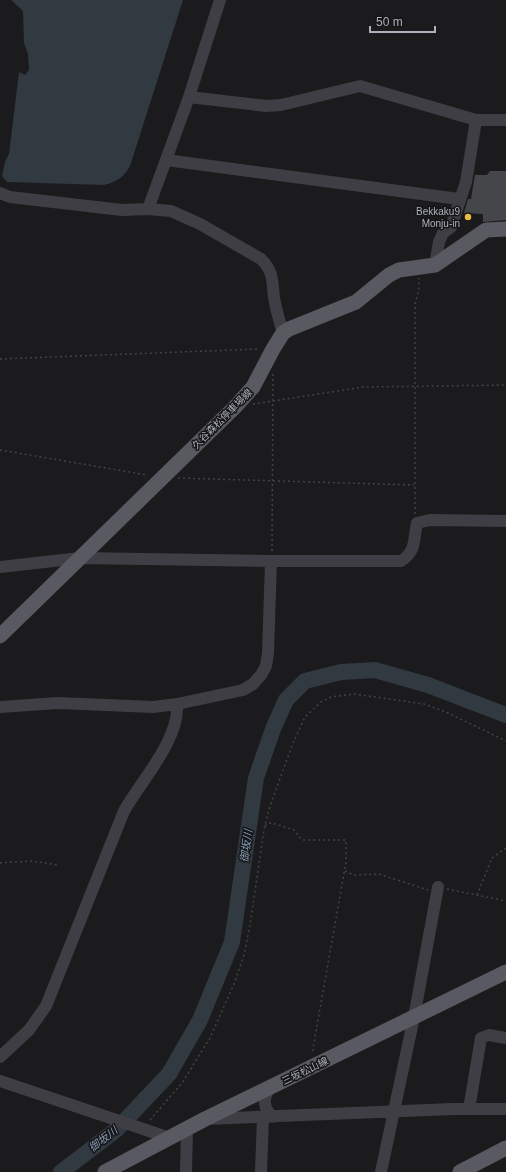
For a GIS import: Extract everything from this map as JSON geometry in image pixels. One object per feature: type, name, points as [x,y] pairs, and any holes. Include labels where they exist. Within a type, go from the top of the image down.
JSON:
[{"type":"main road","name":"久谷森松停車場線","points":[[0,636],[235,407],[253,387],[272,349],[284,333],[295,326],[356,302],[389,275],[399,270],[435,265],[486,230],[506,228]]},
{"type":"main road","name":"三坂松山線","points":[[105,1172],[205,1119],[506,972]]},
{"type":"main road","points":[[460,1172],[506,1148]]},
{"type":"street","points":[[148,209],[189,97],[220,0]]},
{"type":"street","points":[[189,97],[244,105],[266,106],[281,105],[360,86],[476,120],[506,120]]},
{"type":"street","points":[[435,265],[439,242],[443,233],[450,227],[466,182],[476,120]]},
{"type":"street","points":[[166,160],[459,199]]},
{"type":"street","points":[[0,193],[10,197],[107,208],[171,211],[184,216],[261,259],[271,272],[274,302],[284,333]]},
{"type":"street","points":[[0,567],[80,558],[271,561],[401,561],[408,557],[413,550],[417,523],[430,520],[506,521]]},
{"type":"street","points":[[0,707],[58,703],[153,707],[177,704],[243,690],[253,684],[261,675],[266,666],[268,653],[271,561]]},
{"type":"street","points":[[0,1057],[29,1030],[46,1006],[124,811],[135,790],[160,757],[166,745],[178,716],[177,704]]},
{"type":"street","points":[[381,1172],[414,1017],[438,890]]},
{"type":"street","points":[[469,1108],[481,1038],[489,1035],[506,1038]]},
{"type":"street","points":[[0,1081],[142,1127],[170,1138]]},
{"type":"street","points":[[261,1172],[268,1117],[265,1106],[265,1098],[269,1088]]},
{"type":"street","points":[[205,1119],[469,1108],[506,1109]]},
{"type":"street","points":[[186,1172],[187,1129]]},
{"type":"path","points":[[417,523],[414,508],[414,485],[415,303],[419,290],[418,268]]},
{"type":"path","points":[[0,359],[272,349]]},
{"type":"path","points":[[271,561],[274,401],[273,371]]},
{"type":"path","points":[[235,407],[364,387],[506,385]]},
{"type":"path","points":[[0,450],[162,478],[414,485]]},
{"type":"path","points":[[142,1127],[182,1084],[210,1038],[223,1012],[244,955],[265,826],[276,789],[299,727],[313,709],[331,696],[354,694],[424,704],[446,712],[506,740]]},
{"type":"path","points":[[265,826],[272,823],[294,830],[302,840],[344,838],[346,840],[347,852],[345,870],[311,1061],[313,1067]]},
{"type":"path","points":[[477,895],[492,858],[506,848]]},
{"type":"path","points":[[0,863],[31,861],[58,865]]},
{"type":"path","points":[[345,870],[354,875],[379,874],[438,890],[477,895],[506,901]]},
{"type":"shaded area","points":[[11,0],[183,0],[130,166],[123,176],[116,181],[104,185],[7,182],[2,176],[5,162],[9,154],[19,72],[25,75],[29,70],[28,54],[24,43],[23,11]]},
{"type":"building","points":[[490,171],[506,171],[506,220],[483,222],[483,214],[464,213],[468,199],[471,199],[475,175],[487,175]]},
{"type":"waterway","name":"御坂川","points":[[61,1172],[116,1130],[169,1074],[200,1020],[232,942],[256,778],[273,729],[286,700],[305,681],[341,672],[375,670],[428,685],[506,715]]},
{"type":"place","name":"Bekkaku9 Monju-in","points":[[468,217]]}]
